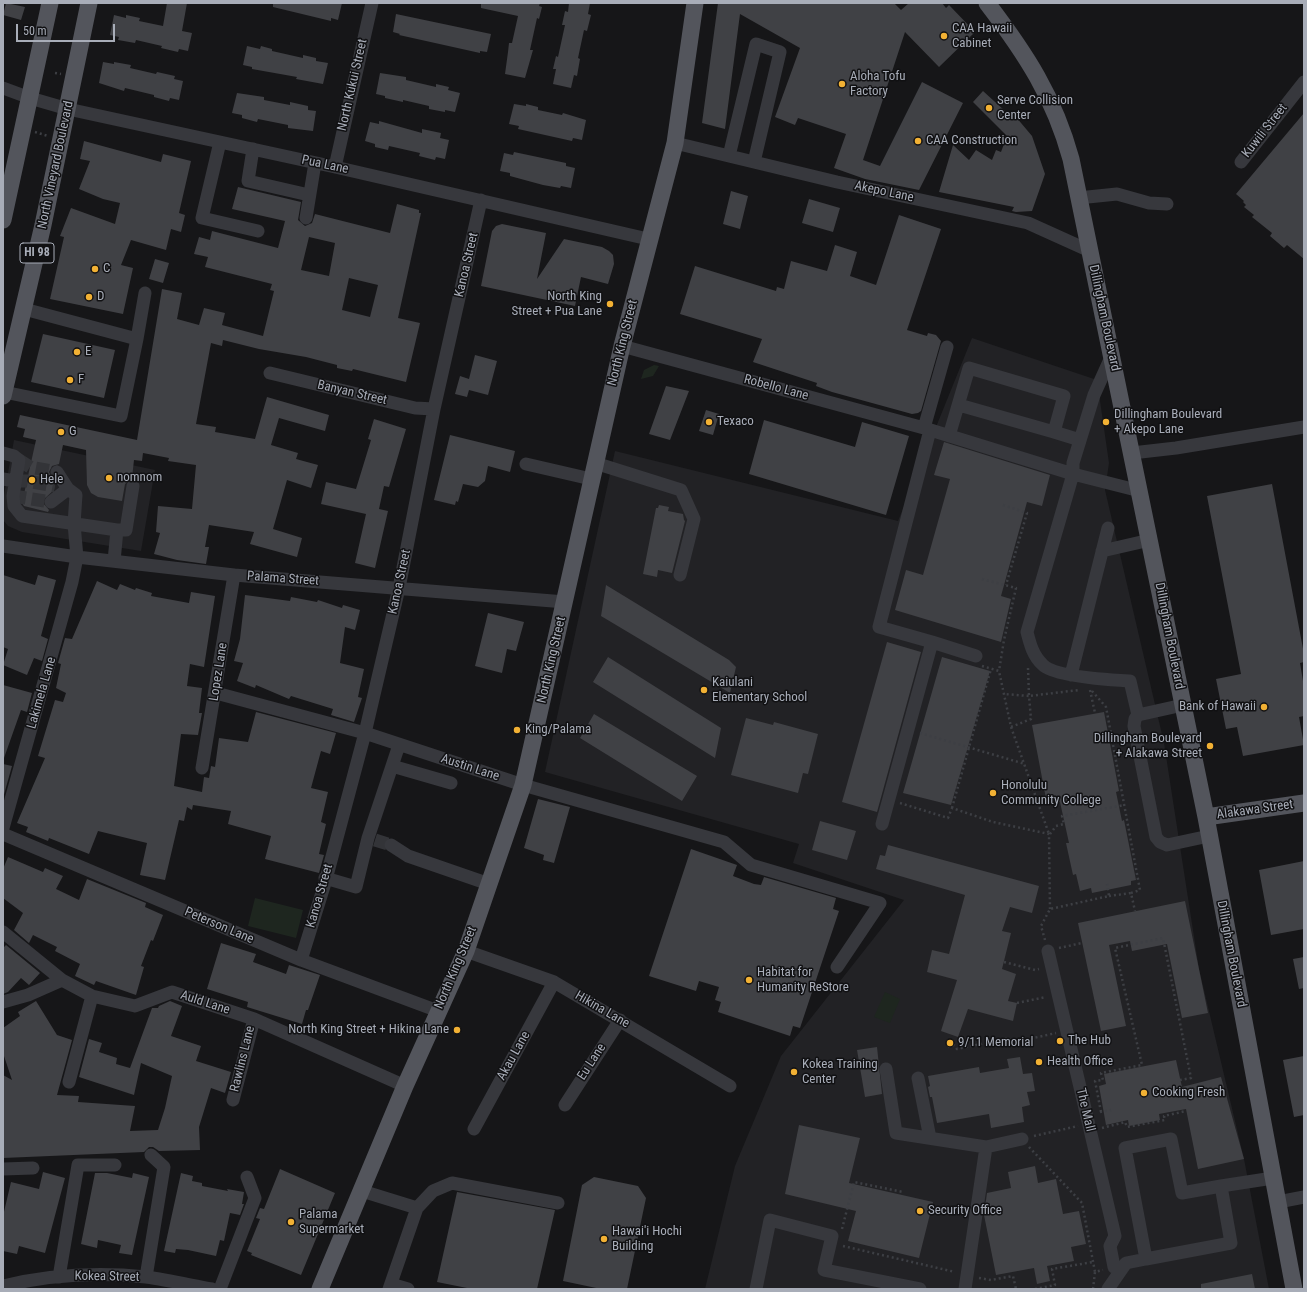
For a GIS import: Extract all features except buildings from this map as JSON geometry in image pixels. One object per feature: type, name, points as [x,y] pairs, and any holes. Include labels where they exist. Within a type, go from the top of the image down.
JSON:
[{"type":"main road","points":[[3,220],[5,201],[30,98],[50,3]]},
{"type":"main road","name":"North Vineyard Boulevard","points":[[3,394],[24,309],[68,109],[89,3]]},
{"type":"main road","name":"North King Street","points":[[320,1289],[405,1086],[466,951],[523,784],[622,346],[648,239],[675,143],[695,3]]},
{"type":"main road","name":"Dillingham Boulevard","points":[[987,3],[1017,42],[1050,99],[1062,128],[1090,251],[1150,540],[1206,817],[1273,1178],[1297,1282]]},
{"type":"main road","name":"Alakawa Street","points":[[1206,817],[1304,803]]},
{"type":"street","name":"North Kukui Street","points":[[335,167],[372,3]]},
{"type":"street","points":[[729,156],[756,44],[780,52],[754,162]]},
{"type":"street","name":"Kuwili Street","points":[[1241,162],[1304,82]]},
{"type":"street","name":"Pua Lane","points":[[3,88],[30,98],[68,109],[335,167],[648,239]]},
{"type":"street","points":[[220,142],[202,218],[258,231]]},
{"type":"street","name":"Akepo Lane","points":[[675,143],[837,182],[1028,223],[1090,251]]},
{"type":"street","points":[[254,150],[248,181],[309,194]]},
{"type":"street","points":[[306,218],[309,194],[316,163]]},
{"type":"street","points":[[1078,198],[1117,194],[1149,203],[1167,204]]},
{"type":"street","name":"Kanoa Street","points":[[301,960],[365,733],[399,588],[434,409],[481,200]]},
{"type":"street","points":[[3,394],[120,416],[145,293]]},
{"type":"street","points":[[24,309],[137,338]]},
{"type":"street","name":"Robello Lane","points":[[622,346],[927,429],[1074,474],[1140,491]]},
{"type":"street","points":[[947,347],[880,627],[932,642],[976,660]]},
{"type":"street","points":[[1112,355],[1094,395],[1080,440],[1073,463],[1074,474],[1027,632],[1032,651],[1044,666],[1071,675],[1130,681],[1138,715]]},
{"type":"street","points":[[949,436],[969,368],[1064,396],[1054,432]]},
{"type":"street","name":"Banyan Street","points":[[270,373],[415,408],[434,409]]},
{"type":"street","points":[[959,405],[1080,440]]},
{"type":"street","points":[[1132,453],[1176,448],[1304,426]]},
{"type":"street","points":[[3,453],[14,456],[19,460],[9,480],[14,506],[22,516],[117,530],[126,530],[133,486]]},
{"type":"street","points":[[595,463],[681,490],[694,519],[680,574]]},
{"type":"street","points":[[526,464],[591,479]]},
{"type":"street","points":[[52,502],[61,487],[57,472]]},
{"type":"street","name":"Lakimela Lane","points":[[3,828],[59,632],[77,557],[74,524],[76,496],[61,487]]},
{"type":"street","points":[[1071,675],[1108,528]]},
{"type":"street","points":[[114,561],[117,530]]},
{"type":"street","points":[[1102,551],[1150,540]]},
{"type":"street","name":"Palama Street","points":[[3,546],[77,557],[234,575],[565,602]]},
{"type":"street","name":"Lopez Lane","points":[[202,768],[216,693],[234,575]]},
{"type":"street","points":[[882,824],[932,642]]},
{"type":"street","name":"Austin Lane","points":[[216,693],[365,733],[523,784],[724,842],[751,865],[880,903],[837,967]]},
{"type":"street","points":[[1183,705],[1138,715],[1135,719],[1134,726],[1156,836],[1160,842],[1166,845],[1209,836]]},
{"type":"street","points":[[325,878],[356,887],[372,839],[399,745]]},
{"type":"street","points":[[392,766],[451,784]]},
{"type":"street","name":"Peterson Lane","points":[[3,834],[301,960],[438,1011]]},
{"type":"street","points":[[391,845],[408,856],[489,884]]},
{"type":"street","name":"Auld Lane","points":[[3,932],[62,980],[92,996],[134,1006],[172,992],[254,1019],[405,1086]]},
{"type":"street","name":"Hikina Lane","points":[[466,951],[554,982],[730,1086]]},
{"type":"street","name":"The Mall","points":[[1048,951],[1115,1236],[1110,1246],[1114,1267]]},
{"type":"street","points":[[3,1002],[28,995],[62,980]]},
{"type":"street","name":"Akau Lane","points":[[474,1129],[554,982]]},
{"type":"street","points":[[69,1082],[92,996]]},
{"type":"street","name":"Rawlins Lane","points":[[233,1100],[254,1019]]},
{"type":"street","name":"Eu Lane","points":[[565,1105],[620,1020]]},
{"type":"street","points":[[886,1069],[896,1133],[986,1147],[1022,1139]]},
{"type":"street","points":[[918,1078],[930,1138]]},
{"type":"street","points":[[1146,1259],[1125,1148],[1171,1139],[1182,1193],[1273,1178]]},
{"type":"street","points":[[965,1289],[986,1147]]},
{"type":"street","points":[[146,1277],[164,1167],[150,1154]]},
{"type":"street","points":[[59,1277],[78,1165],[115,1165]]},
{"type":"street","points":[[3,1169],[33,1168]]},
{"type":"street","points":[[220,1289],[255,1198],[247,1177]]},
{"type":"street","points":[[408,1289],[390,1287],[417,1208],[433,1191],[452,1183],[558,1203]]},
{"type":"street","points":[[1108,1289],[1126,1263],[1231,1243],[1221,1186]]},
{"type":"street","points":[[362,1191],[417,1208]]},
{"type":"street","points":[[1278,1202],[1304,1197]]},
{"type":"street","points":[[756,1289],[770,1220],[832,1236],[824,1270],[920,1289]]},
{"type":"street","name":"Kokea Street","points":[[3,1286],[30,1279],[97,1274],[146,1277],[212,1289]]},
{"type":"path","points":[[35,132],[50,137]]},
{"type":"path","points":[[1003,506],[1027,513],[1006,585]]},
{"type":"path","points":[[982,579],[1016,588],[1004,640],[999,671],[1011,727],[1049,834],[1050,909],[1041,926],[1048,951],[1082,943]]},
{"type":"path","points":[[976,660],[991,669],[999,671]]},
{"type":"path","points":[[1011,727],[1031,719],[1028,665]]},
{"type":"path","points":[[898,802],[948,818],[991,669]]},
{"type":"path","points":[[1050,909],[1140,890],[1106,707],[1089,689],[1095,713]]},
{"type":"path","points":[[1004,694],[1029,696],[1082,690]]},
{"type":"path","points":[[918,732],[1025,764]]},
{"type":"path","points":[[1049,834],[1056,826],[1064,824],[1062,816],[1124,805]]},
{"type":"path","points":[[952,808],[993,822],[1049,834]]},
{"type":"path","points":[[1107,884],[1110,896]]},
{"type":"path","points":[[1131,893],[1135,911]]},
{"type":"path","points":[[1101,1112],[1095,1081],[1102,1080],[1101,1073],[1142,1065],[1115,948],[1163,938],[1191,1078],[1180,1080]]},
{"type":"path","points":[[1004,962],[1034,970],[1051,966]]},
{"type":"path","points":[[1017,1003],[1058,994]]},
{"type":"path","points":[[948,1046],[951,1044],[954,1045],[957,1049],[1010,1038],[1011,1043],[1066,1031]]},
{"type":"path","points":[[1022,1139],[1125,1122],[1127,1128],[1165,1120],[1164,1116],[1186,1111]]},
{"type":"path","points":[[1022,1139],[1082,1203],[1095,1272],[1093,1289]]},
{"type":"path","points":[[842,1231],[854,1182],[903,1192]]},
{"type":"path","points":[[838,1245],[991,1280],[1013,1276],[1016,1289]]},
{"type":"path","points":[[1035,1289],[1055,1285],[1052,1269],[1093,1262]]},
{"type":"path","points":[[1095,1272],[1114,1267]]},
{"type":"shaded area","name":"Honolulu Community College","points":[[972,338],[1097,380],[1109,463],[1105,490],[1164,743],[1199,969],[1244,1159],[1269,1289],[705,1289],[735,1166],[781,1056],[904,900],[793,863],[799,844],[545,772],[615,451],[898,521]]},
{"type":"shaded area","points":[[654,365],[659,366],[653,376],[641,379],[644,370]]},
{"type":"shaded area","points":[[14,440],[155,470],[141,551],[22,532],[8,526],[3,520],[3,500]]},
{"type":"shaded area","points":[[255,898],[303,910],[296,938],[248,926]]},
{"type":"shaded area","points":[[885,992],[900,999],[890,1023],[874,1017]]},
{"type":"tunnel","points":[[19,460],[30,467],[57,472]]},
{"type":"tunnel","points":[[15,481],[27,481],[55,486]]},
{"type":"tunnel","points":[[13,496],[51,502]]},
{"type":"tunnel","points":[[375,840],[391,845]]},
{"type":"place","name":"CAA Hawaii Cabinet","points":[[944,36]]},
{"type":"place","name":"Aloha Tofu Factory","points":[[842,84]]},
{"type":"place","name":"Serve Collision Center","points":[[989,108]]},
{"type":"place","name":"CAA Construction","points":[[918,141]]},
{"type":"place","name":"C","points":[[95,269]]},
{"type":"place","name":"D","points":[[89,297]]},
{"type":"place","name":"North King Street + Pua Lane","points":[[610,304]]},
{"type":"place","name":"E","points":[[77,352]]},
{"type":"place","name":"F","points":[[70,380]]},
{"type":"place","name":"Texaco","points":[[709,422]]},
{"type":"place","name":"Dillingham Boulevard + Akepo Lane","points":[[1106,422]]},
{"type":"place","name":"G","points":[[61,432]]},
{"type":"place","name":"nomnom","points":[[109,478]]},
{"type":"place","name":"Hele","points":[[32,480]]},
{"type":"place","name":"Kaiulani Elementary School","points":[[704,690]]},
{"type":"place","name":"Bank of Hawaii","points":[[1264,707]]},
{"type":"place","name":"King/Palama","points":[[517,730]]},
{"type":"place","name":"Dillingham Boulevard + Alakawa Street","points":[[1210,746]]},
{"type":"place","name":"Honolulu Community College","points":[[993,793]]},
{"type":"place","name":"Habitat for Humanity ReStore","points":[[749,980]]},
{"type":"place","name":"North King Street + Hikina Lane","points":[[457,1030]]},
{"type":"place","name":"The Hub","points":[[1060,1041]]},
{"type":"place","name":"9/11 Memorial","points":[[950,1043]]},
{"type":"place","name":"Health Office","points":[[1039,1062]]},
{"type":"place","name":"Kokea Training Center","points":[[794,1072]]},
{"type":"place","name":"Cooking Fresh","points":[[1144,1093]]},
{"type":"place","name":"Security Office","points":[[920,1211]]},
{"type":"place","name":"Palama Supermarket","points":[[291,1222]]},
{"type":"place","name":"Hawai'i Hochi Building","points":[[604,1239]]}]
